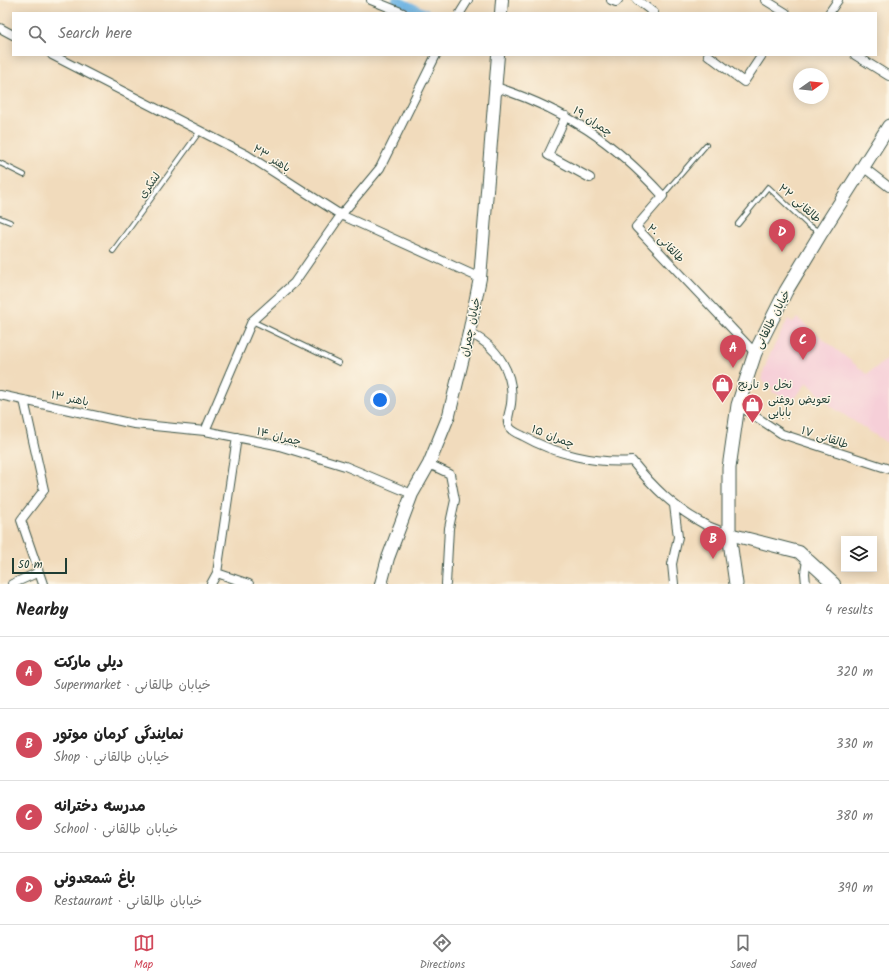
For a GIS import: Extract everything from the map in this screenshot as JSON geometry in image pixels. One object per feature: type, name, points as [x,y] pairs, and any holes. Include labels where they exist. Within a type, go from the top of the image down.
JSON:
[{"type":"main road","points":[[501,12],[502,0]]},
{"type":"main road","name":"خیابان چمران","points":[[381,584],[388,558],[412,494],[429,464],[449,415],[469,333],[480,278],[498,56]]},
{"type":"main road","name":"خیابان طالقانی","points":[[736,584],[730,534],[729,468],[738,405],[755,353],[786,291],[889,126]]},
{"type":"main road","points":[[730,534],[798,552],[834,584]]},
{"type":"street","points":[[371,0],[401,12]]},
{"type":"street","points":[[461,12],[468,0]]},
{"type":"street","points":[[611,0],[616,2],[618,0]]},
{"type":"street","points":[[637,0],[653,12]]},
{"type":"street","points":[[765,0],[784,12]]},
{"type":"street","points":[[830,12],[838,0]]},
{"type":"street","points":[[0,28],[12,34]]},
{"type":"street","name":"باهنر ۲۳","points":[[54,56],[247,155],[341,215],[480,278]]},
{"type":"street","points":[[205,431],[252,321],[294,283],[341,215],[380,168],[436,56]]},
{"type":"street","points":[[709,56],[744,82],[761,56]]},
{"type":"street","points":[[857,56],[889,76]]},
{"type":"street","name":"چمران ۱۹","points":[[496,87],[543,104],[566,116],[608,144],[646,177],[663,196]]},
{"type":"street","points":[[566,116],[548,155],[590,178]]},
{"type":"street","points":[[863,167],[889,187]]},
{"type":"street","name":"طالقانی ۲۰","points":[[663,196],[636,227],[755,353]]},
{"type":"street","name":"چمران ۱۵","points":[[469,333],[480,338],[494,350],[505,366],[511,385],[511,404],[508,416],[510,429],[537,444],[578,457],[620,462],[632,461],[648,480],[674,505]]},
{"type":"street","name":"باهنر ۱۳","points":[[0,395],[134,424]]},
{"type":"street","points":[[24,400],[44,490],[21,520],[43,584]]},
{"type":"street","name":"طالقانی ۱۷","points":[[738,405],[782,434],[889,469]]},
{"type":"street","name":"چمران ۱۴","points":[[134,424],[205,431],[276,445],[345,466],[412,494]]},
{"type":"street","points":[[211,584],[217,573],[237,437]]},
{"type":"street","points":[[429,464],[450,474],[456,500],[449,528],[446,584]]},
{"type":"street","points":[[674,505],[704,524],[730,534]]},
{"type":"street","points":[[674,505],[678,537],[672,564],[674,584]]},
{"type":"street","points":[[806,584],[807,560]]},
{"type":"street","points":[[12,584],[39,572]]},
{"type":"street","points":[[217,573],[249,584]]},
{"type":"lane","name":"لشکری","points":[[113,251],[200,131]]},
{"type":"lane","name":"طالقانی ۲۰","points":[[663,196],[706,145]]},
{"type":"lane","points":[[0,163],[24,175]]},
{"type":"lane","name":"طالقانی ۲۲","points":[[738,224],[768,187],[809,226],[821,233]]},
{"type":"lane","points":[[0,218],[10,222]]},
{"type":"lane","points":[[252,321],[339,363]]},
{"type":"shaded area","points":[[797,318],[867,374],[889,358],[889,444],[832,407],[807,382],[794,400],[772,392],[773,388],[761,380],[768,358],[788,319],[793,323]]},
{"type":"waterway","points":[[396,0],[424,12]]},
{"type":"place","name":"باغ شمعدونی","points":[[782,252]]},
{"type":"place","name":"مدرسه دخترانه","points":[[803,360]]},
{"type":"place","name":"دیلی مارکت","points":[[733,368]]},
{"type":"place","name":"نخل و نارنج","points":[[722,404]]},
{"type":"place","name":"تعویض روغنی بابایی","points":[[752,424]]},
{"type":"place","name":"نمایندگی کرمان موتور","points":[[713,559]]}]
